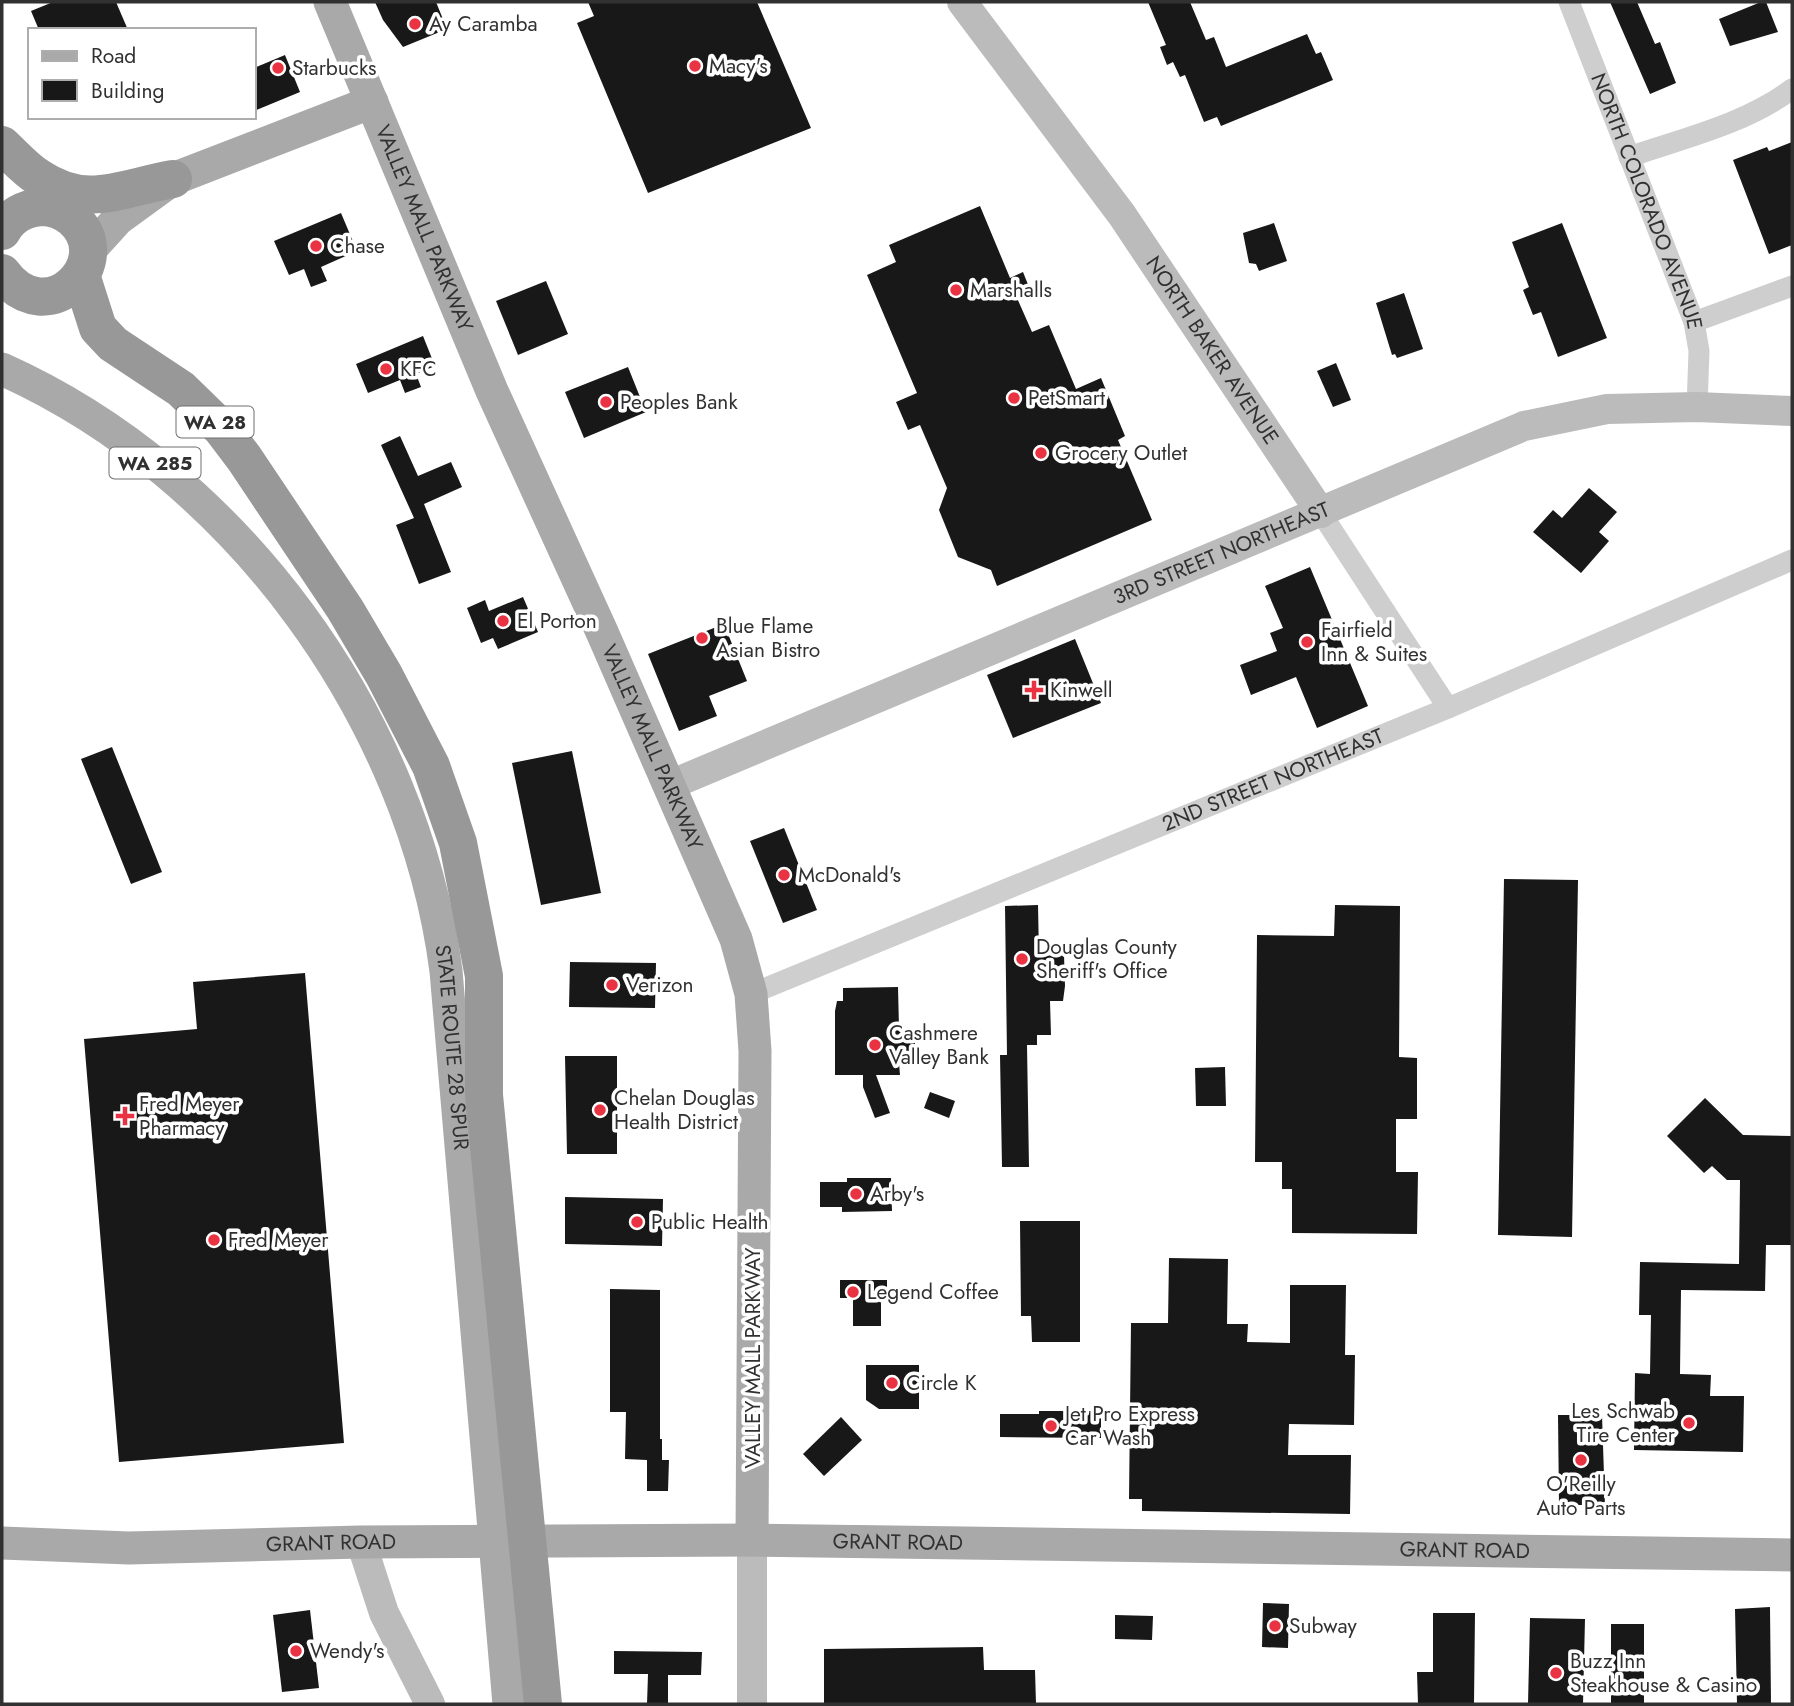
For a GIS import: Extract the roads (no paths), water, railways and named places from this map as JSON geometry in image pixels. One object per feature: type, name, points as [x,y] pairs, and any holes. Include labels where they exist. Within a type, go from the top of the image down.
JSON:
[{"type":"highway","points":[[2,145],[36,176],[72,195],[107,194],[163,186]]},
{"type":"highway","name":"WA 28","points":[[2,164],[81,229],[84,264],[98,328],[113,344],[181,389],[222,429],[244,458],[306,592]]},
{"type":"highway","points":[[2,217],[30,208],[55,210]]},
{"type":"highway","points":[[2,273],[11,285],[24,294],[40,298],[56,295],[71,287],[84,264]]},
{"type":"highway","points":[[306,592],[378,665],[431,766],[458,843],[484,976],[484,1095],[512,1541],[542,1704]]},
{"type":"main road","name":"VALLEY MALL PARKWAY","points":[[330,2],[492,391],[670,785],[736,939],[751,994],[755,1051],[752,1540]]},
{"type":"main road","name":"NORTH BAKER AVENUE","points":[[962,2],[1122,215],[1321,513]]},
{"type":"main road","points":[[55,210],[87,211],[163,186],[372,102]]},
{"type":"main road","points":[[84,264],[105,230],[163,186]]},
{"type":"main road","name":"WA 285","points":[[2,347],[82,388],[178,457],[238,511],[306,592]]},
{"type":"main road","name":"WA 285","points":[[2,369],[77,408],[146,456],[225,529],[306,592]]},
{"type":"main road","name":"3RD STREET NORTHEAST","points":[[670,785],[1524,426],[1607,409],[1697,407],[1792,411]]},
{"type":"main road","name":"STATE ROUTE 28 SPUR","points":[[306,592],[339,675],[383,755],[412,828],[436,909],[446,971],[459,1105],[512,1541],[509,1704]]},
{"type":"main road","points":[[752,1540],[752,1704]]},
{"type":"main road","name":"GRANT ROAD","points":[[2,1544],[129,1548],[361,1542],[752,1540],[1792,1555]]},
{"type":"main road","points":[[361,1542],[384,1613],[430,1704]]},
{"type":"street","name":"NORTH COLORADO AVENUE","points":[[1569,2],[1695,322],[1699,351],[1697,407]]},
{"type":"street","points":[[1629,158],[1731,122],[1768,106],[1792,89]]},
{"type":"street","points":[[1695,322],[1792,286]]},
{"type":"street","name":"NORTH BAKER AVENUE","points":[[1321,513],[1448,708]]},
{"type":"street","name":"2ND STREET NORTHEAST","points":[[751,994],[1448,708],[1792,560]]},
{"type":"place","name":"Ay Caramba","points":[[415,24]]},
{"type":"place","name":"Macy's","points":[[695,66]]},
{"type":"place","name":"Starbucks","points":[[278,68]]},
{"type":"place","name":"Chase","points":[[316,246]]},
{"type":"place","name":"Marshalls","points":[[956,290]]},
{"type":"place","name":"KFC","points":[[386,369]]},
{"type":"place","name":"PetSmart","points":[[1014,398]]},
{"type":"place","name":"Peoples Bank","points":[[606,402]]},
{"type":"place","name":"Grocery Outlet","points":[[1041,453]]},
{"type":"place","name":"El Porton","points":[[503,621]]},
{"type":"place","name":"Blue Flame Asian Bistro","points":[[702,638]]},
{"type":"place","name":"Fairfield Inn & Suites","points":[[1307,642]]},
{"type":"place","name":"Kinwell","points":[[1034,690]]},
{"type":"place","name":"McDonald's","points":[[784,875]]},
{"type":"place","name":"Douglas County Sheriff's Office","points":[[1022,959]]},
{"type":"place","name":"Verizon","points":[[612,985]]},
{"type":"place","name":"Cashmere Valley Bank","points":[[875,1045]]},
{"type":"place","name":"Chelan Douglas Health District","points":[[600,1110]]},
{"type":"place","name":"Fred Meyer Pharmacy","points":[[125,1116]]},
{"type":"place","name":"Arby's","points":[[856,1194]]},
{"type":"place","name":"Public Health","points":[[637,1222]]},
{"type":"place","name":"Fred Meyer","points":[[214,1240]]},
{"type":"place","name":"Legend Coffee","points":[[853,1292]]},
{"type":"place","name":"Circle K","points":[[892,1383]]},
{"type":"place","name":"Les Schwab Tire Center","points":[[1689,1423]]},
{"type":"place","name":"Jet Pro Express Car Wash","points":[[1051,1426]]},
{"type":"place","name":"O'Reilly Auto Parts","points":[[1581,1460]]},
{"type":"place","name":"Subway","points":[[1275,1626]]},
{"type":"place","name":"Wendy's","points":[[296,1651]]},
{"type":"place","name":"Buzz Inn Steakhouse & Casino","points":[[1556,1673]]}]
